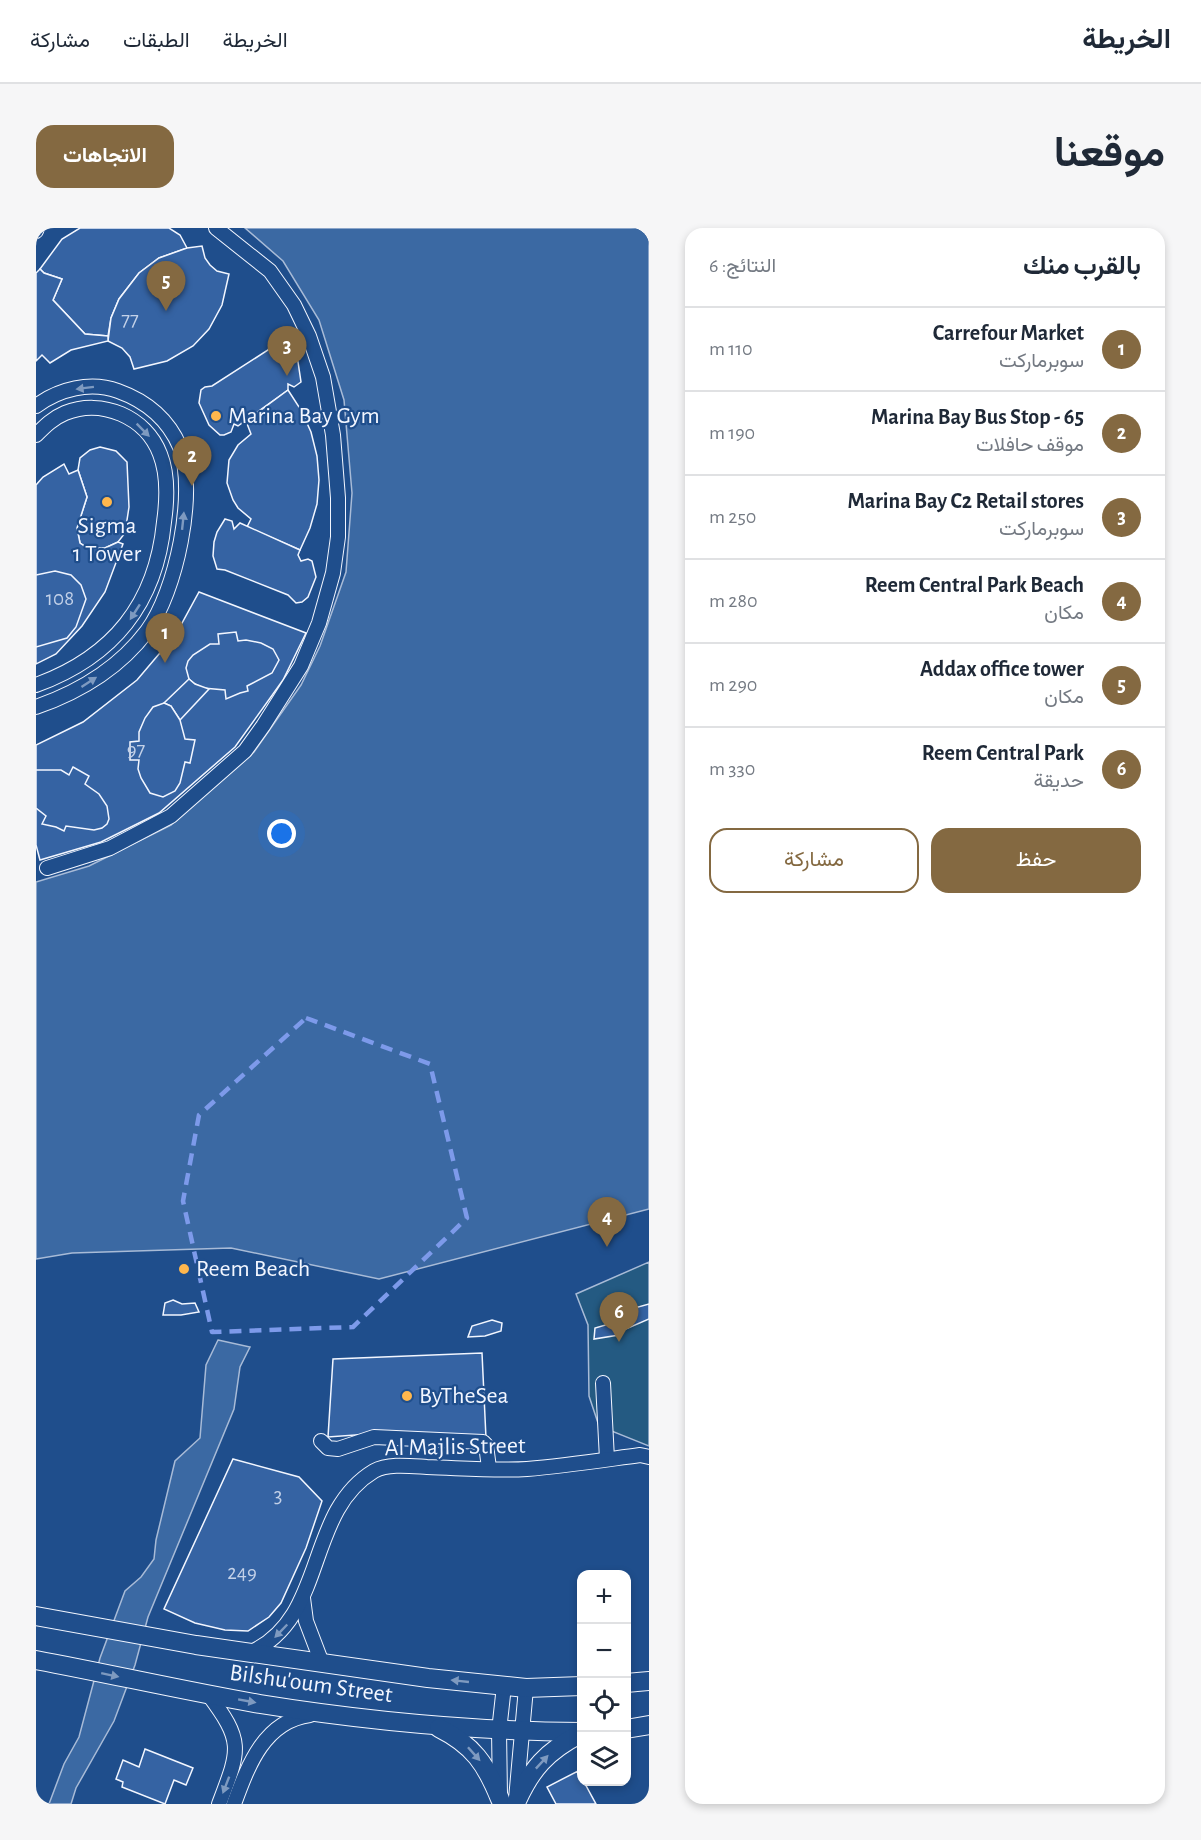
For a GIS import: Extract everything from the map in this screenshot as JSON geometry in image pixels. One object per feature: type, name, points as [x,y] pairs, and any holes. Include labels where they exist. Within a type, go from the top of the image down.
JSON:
[{"type":"main road","name":"Bilshu'oum Street","points":[[36,1616],[74,1621],[196,1645],[428,1678],[526,1688],[577,1686]]},
{"type":"main road","name":"Bilshu'oum Street","points":[[44,1662],[189,1691],[327,1713],[499,1731],[577,1733]]},
{"type":"main road","points":[[631,1683],[649,1681]]},
{"type":"main road","points":[[432,1725],[456,1736],[475,1753],[508,1803],[542,1760],[561,1744],[577,1736]]},
{"type":"main road","points":[[631,1728],[649,1725]]},
{"type":"street","points":[[47,868],[110,848],[171,816],[245,751],[301,666],[319,623],[333,573],[338,527],[333,435],[322,377],[309,336],[294,304],[270,271],[216,228]]},
{"type":"street","points":[[36,406],[64,391],[95,386],[110,388],[133,396],[150,407],[171,430],[185,463],[185,478],[184,515],[176,563],[162,604],[148,629],[130,651],[113,665],[81,687],[36,707]]},
{"type":"street","points":[[36,435],[51,421],[66,413],[81,409],[96,408],[112,411],[132,419],[154,441],[161,455],[166,496],[163,534],[153,578],[145,597],[131,619],[99,650],[61,674],[36,685]]},
{"type":"street","points":[[603,1383],[607,1459]]},
{"type":"street","points":[[321,1441],[328,1448],[338,1449],[374,1437],[483,1442],[486,1445],[489,1468]]},
{"type":"street","name":"Al Majlis Street","points":[[249,1653],[261,1648],[280,1633],[293,1617],[303,1599],[332,1519],[343,1499],[357,1484],[376,1470],[397,1466],[525,1469],[646,1452]]},
{"type":"street","points":[[303,1599],[306,1621],[322,1663]]},
{"type":"street","points":[[504,1686],[499,1731],[508,1803]]},
{"type":"street","points":[[508,1803],[521,1732],[526,1688]]},
{"type":"street","points":[[208,1694],[225,1716],[236,1747],[232,1769],[219,1804]]},
{"type":"street","points":[[240,1802],[247,1769],[260,1747],[276,1729],[296,1717],[327,1713]]},
{"type":"highlighted area","points":[[306,1018],[430,1064],[467,1218],[353,1327],[212,1332],[183,1201],[199,1115]]},
{"type":"shaded area","points":[[245,228],[649,228],[649,1209],[379,1279],[231,1248],[72,1253],[36,1259],[36,882],[89,866],[171,825],[254,752],[301,685],[320,646],[346,572],[352,493],[344,400],[319,320],[283,261]]},
{"type":"shaded area","points":[[649,1262],[649,1446],[599,1426],[589,1396],[588,1325],[576,1294]]},
{"type":"shaded area","points":[[218,1340],[250,1347],[240,1367],[234,1409],[148,1617],[135,1665],[114,1721],[76,1788],[71,1804],[49,1804],[64,1764],[79,1737],[100,1658],[125,1591],[141,1577],[154,1559],[156,1540],[175,1461],[200,1438],[206,1365]]},
{"type":"building","points":[[80,228],[169,228],[180,235],[187,248],[159,258],[139,273],[119,299],[111,318],[108,336],[85,334],[53,300],[62,279],[44,273],[40,269],[62,239]]},
{"type":"building","points":[[202,246],[205,258],[210,265],[217,271],[229,274],[222,305],[209,329],[193,346],[167,361],[134,369],[130,357],[122,348],[108,341],[111,318],[119,299],[139,273],[159,258],[187,248]]},
{"type":"building","points":[[40,269],[44,273],[62,279],[53,300],[85,334],[108,336],[108,341],[71,350],[50,363],[42,355],[36,361],[36,273]]},
{"type":"building","points":[[274,340],[280,340],[293,352],[298,362],[301,382],[294,387],[288,384],[288,390],[238,426],[234,424],[231,432],[220,435],[209,425],[199,403],[201,390],[212,386],[268,350]]},
{"type":"building","points":[[288,390],[311,432],[317,456],[319,480],[317,504],[300,550],[247,527],[251,519],[238,508],[227,483],[229,460],[238,445],[251,434],[246,421]]},
{"type":"building","name":"Sigma 1 Tower","points":[[100,447],[116,451],[127,462],[129,507],[125,533],[118,542],[105,548],[89,549],[80,543],[77,528],[87,497],[78,470],[80,458],[90,450]]},
{"type":"building","points":[[64,464],[69,474],[78,470],[87,497],[77,528],[80,543],[89,549],[105,548],[118,542],[123,544],[105,592],[82,626],[56,654],[36,664],[36,485],[43,477]]},
{"type":"building","points":[[225,519],[232,521],[234,529],[240,523],[300,550],[298,555],[301,561],[308,559],[312,561],[316,577],[308,597],[296,603],[288,595],[225,570],[217,569],[213,556],[214,542]]},
{"type":"building","points":[[55,571],[71,575],[81,585],[86,599],[76,627],[67,638],[36,647],[36,575]]},
{"type":"building","points":[[199,592],[306,633],[283,680],[235,747],[159,813],[101,842],[40,860],[36,845],[36,745],[83,722],[137,680],[176,634]]},
{"type":"building","points":[[236,632],[238,641],[261,643],[273,649],[279,660],[272,673],[247,686],[248,691],[226,699],[225,690],[203,688],[195,684],[189,679],[186,668],[193,655],[210,644],[219,644],[218,634]]},
{"type":"building","points":[[189,679],[209,689],[180,720],[171,706],[164,703]]},
{"type":"building","points":[[164,703],[171,706],[180,720],[185,739],[195,740],[190,763],[185,762],[180,783],[175,791],[163,797],[150,793],[138,769],[139,760],[130,760],[130,742],[139,741],[139,732],[145,718],[153,707]]},
{"type":"building","points":[[73,767],[89,776],[85,784],[99,794],[107,806],[109,819],[102,828],[94,830],[66,826],[64,831],[42,824],[46,816],[36,808],[36,770],[61,770],[69,775]]},
{"type":"building","points":[[173,1300],[182,1304],[195,1303],[199,1312],[163,1315],[165,1303]]},
{"type":"building","points":[[649,1304],[649,1319],[621,1331],[619,1335],[594,1339],[595,1328],[616,1322],[613,1314]]},
{"type":"building","points":[[492,1320],[502,1323],[501,1331],[485,1336],[468,1337],[472,1326]]},
{"type":"building","name":"ByTheSea","points":[[482,1353],[486,1438],[383,1433],[328,1437],[333,1359]]},
{"type":"building","points":[[233,1459],[299,1477],[322,1501],[306,1548],[281,1603],[269,1617],[248,1631],[225,1630],[195,1623],[164,1609]]},
{"type":"building","points":[[145,1749],[193,1768],[186,1785],[174,1780],[165,1804],[122,1787],[123,1782],[116,1779],[123,1760],[139,1767]]},
{"type":"building","points":[[577,1772],[577,1786],[586,1786],[596,1804],[556,1804],[547,1787]]},
{"type":"place","name":"Addax office tower","points":[[166,311]]},
{"type":"place","name":"Marina Bay C2 Retail stores","points":[[287,376]]},
{"type":"place","name":"Marina Bay Gym","points":[[216,416]]},
{"type":"place","name":"Marina Bay Bus Stop - 65","points":[[192,486]]},
{"type":"place","name":"Sigma 1 Tower","points":[[107,502]]},
{"type":"place","name":"Carrefour Market","points":[[165,663]]},
{"type":"place","name":"Reem Central Park Beach","points":[[607,1247]]},
{"type":"place","name":"Reem Beach","points":[[184,1269]]},
{"type":"place","name":"Reem Central Park","points":[[619,1342]]},
{"type":"place","name":"ByTheSea","points":[[407,1396]]}]
